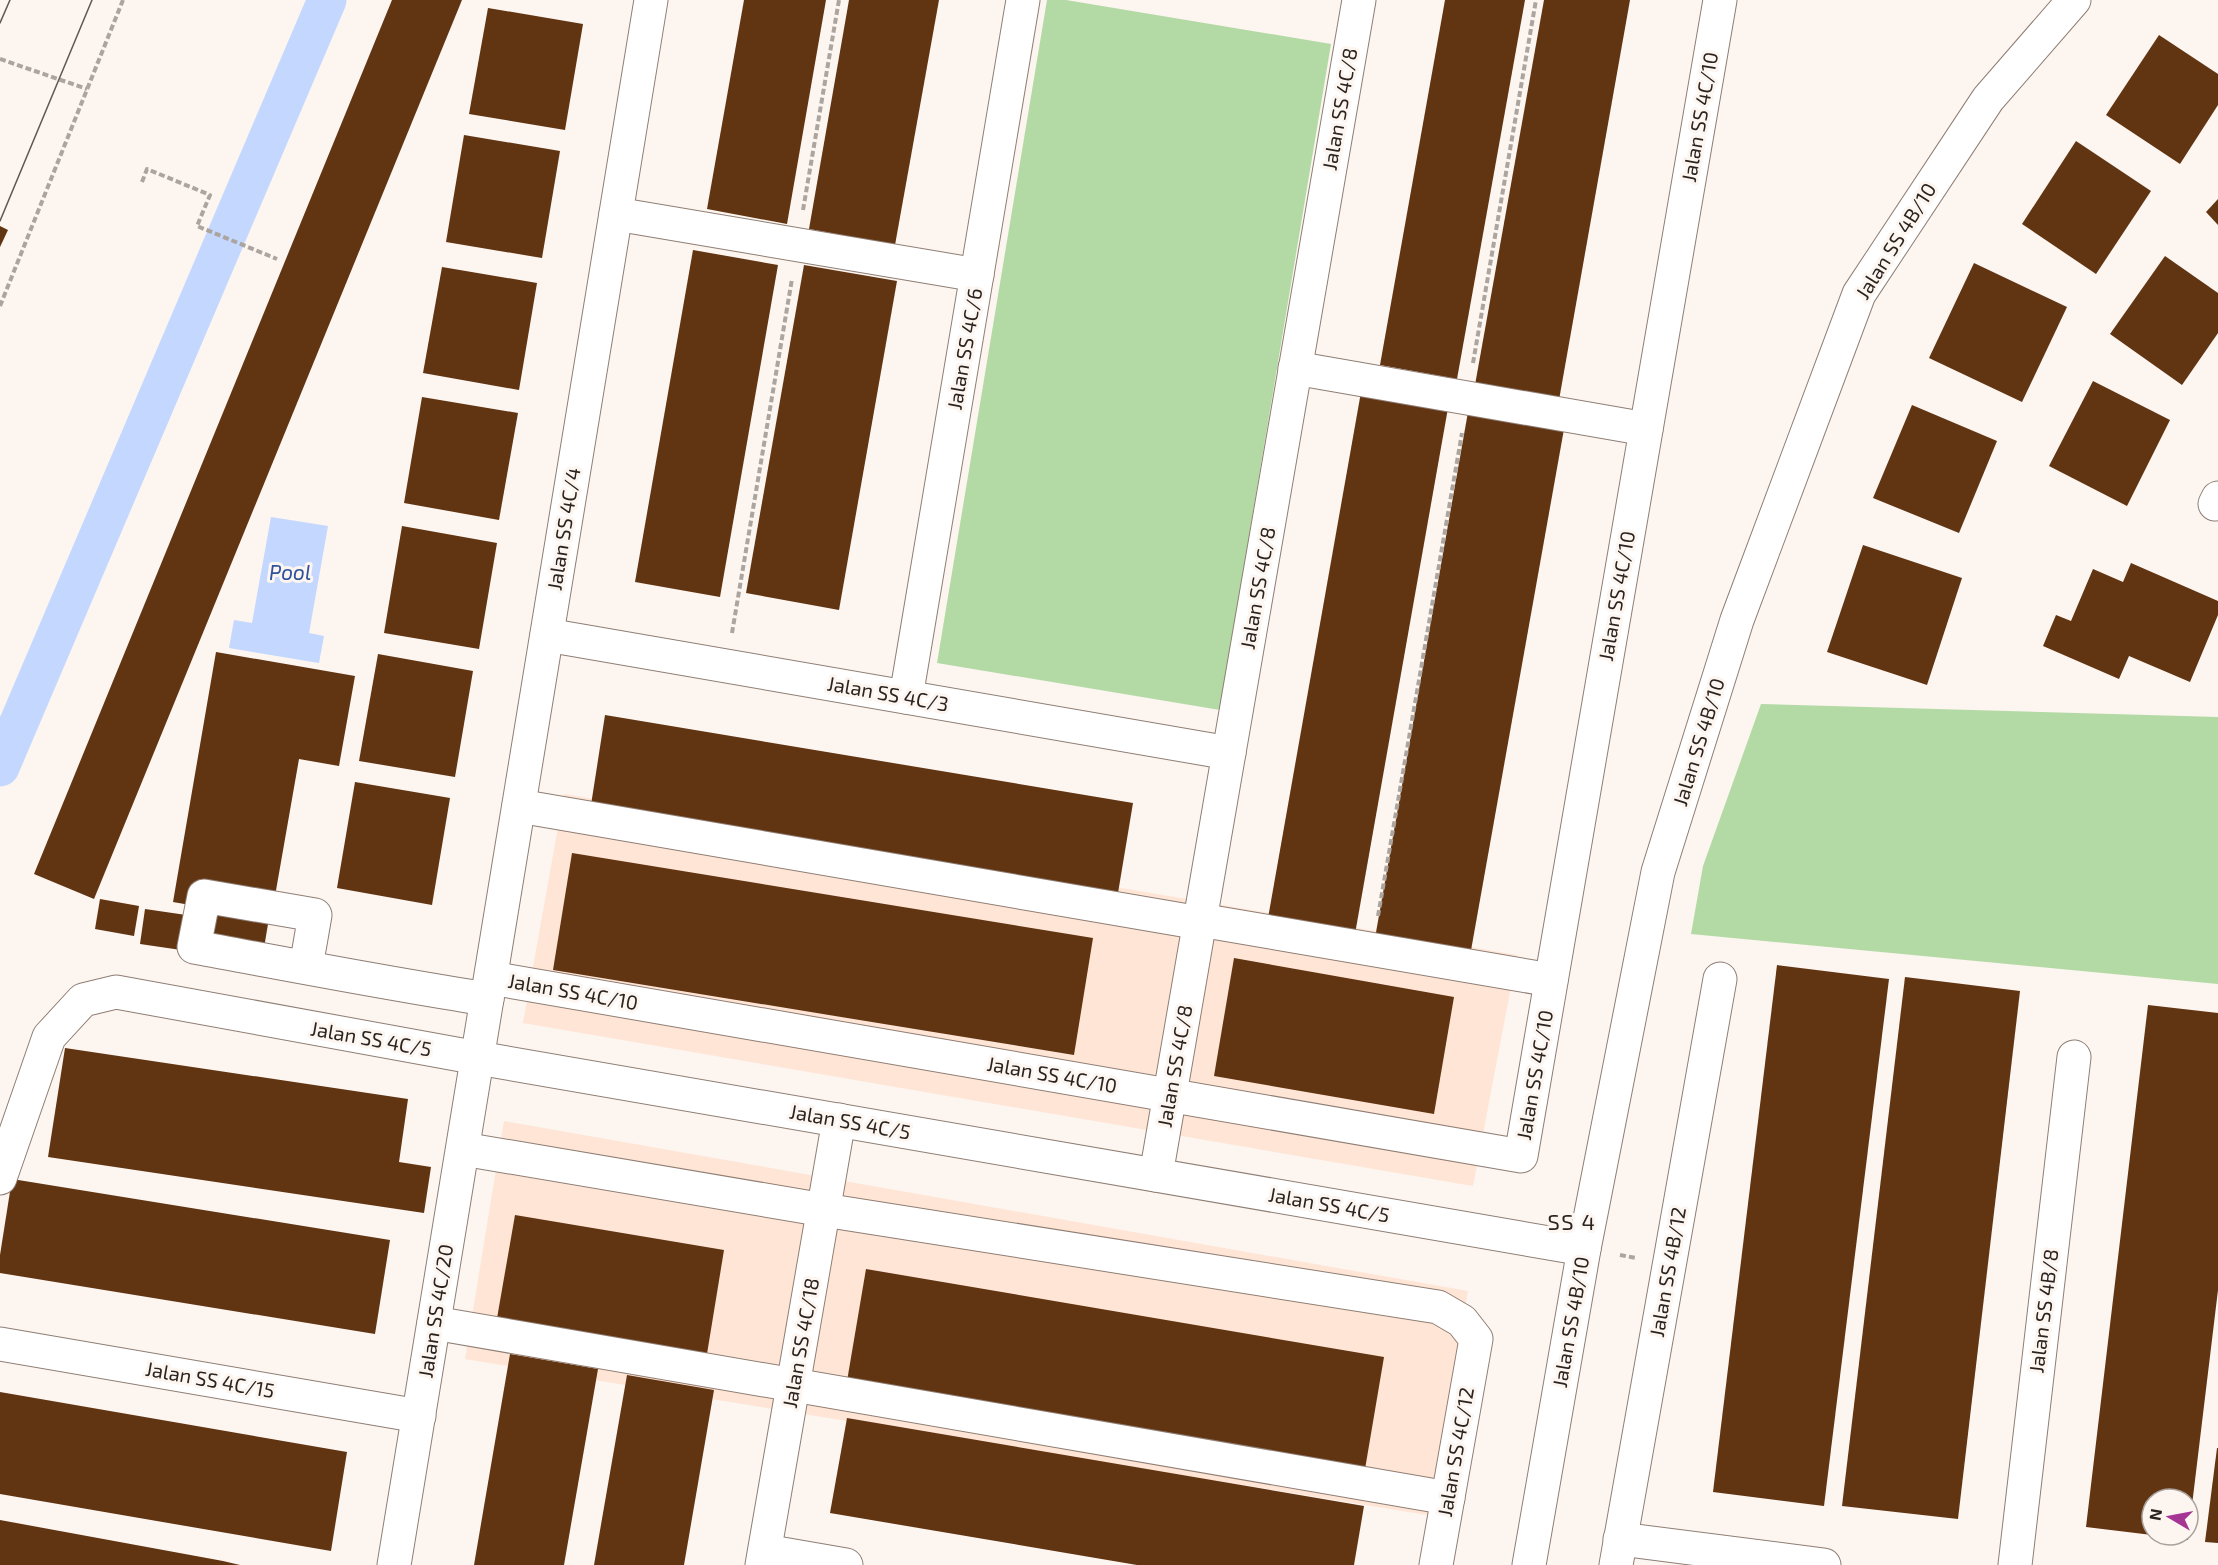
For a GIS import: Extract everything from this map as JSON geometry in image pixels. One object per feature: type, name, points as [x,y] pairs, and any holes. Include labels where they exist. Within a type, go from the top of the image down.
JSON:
[{"type":"street","name":"Jalan SS 4C/4","points":[[478,1058],[651,0]]},
{"type":"street","name":"Jalan SS 4C/6","points":[[906,697],[1023,0]]},
{"type":"street","name":"Jalan SS 4C/8","points":[[1156,1175],[1359,0]]},
{"type":"street","name":"Jalan SS 4C/10","points":[[306,967],[489,988],[1170,1095],[1521,1156],[1720,0]]},
{"type":"street","name":"Jalan SS 4B/10","points":[[1529,1565],[1584,1249],[1658,872],[1737,620],[1859,294],[1988,99],[2074,0]]},
{"type":"street","points":[[616,214],[977,275]]},
{"type":"street","points":[[1295,368],[1646,429]]},
{"type":"street","name":"Jalan SS 4C/3","points":[[547,635],[1229,753]]},
{"type":"street","points":[[519,806],[1551,980]]},
{"type":"street","name":"Jalan SS 4B/12","points":[[1618,1552],[1720,978]]},
{"type":"street","name":"Jalan SS 4C/5","points":[[0,1178],[49,1037],[83,1000],[116,992],[478,1058],[1584,1249]]},
{"type":"street","name":"Jalan SS 4B/8","points":[[2014,1565],[2074,1057]]},
{"type":"street","name":"Jalan SS 4C/20","points":[[394,1565],[478,1058]]},
{"type":"street","name":"Jalan SS 4C/18","points":[[764,1558],[839,1120]]},
{"type":"street","points":[[463,1149],[824,1210]]},
{"type":"street","name":"Jalan SS 4C/12","points":[[824,1210],[1438,1307],[1462,1321],[1476,1339],[1436,1565]]},
{"type":"street","points":[[434,1323],[1448,1498]]},
{"type":"street","name":"Jalan SS 4C/15","points":[[0,1344],[419,1416]]},
{"type":"street","points":[[1618,1552],[1824,1565]]},
{"type":"street","points":[[764,1558],[846,1565]]},
{"type":"path","points":[[0,306],[123,0]]},
{"type":"path","points":[[727,666],[839,0]]},
{"type":"path","points":[[1372,949],[1536,0]]},
{"type":"path","points":[[0,58],[87,89]]},
{"type":"path","points":[[142,182],[147,169],[210,195],[197,226],[277,259]]},
{"type":"path","points":[[1584,1249],[1670,1264]]},
{"type":"shaded area","points":[[564,794],[1517,955],[1473,1186],[523,1023]]},
{"type":"shaded area","points":[[504,1121],[1468,1291],[1427,1515],[465,1359]]},
{"type":"green space","points":[[1047,0],[1066,0],[1331,44],[1220,710],[937,663]]},
{"type":"green space","points":[[1761,704],[2218,717],[2218,984],[1691,934],[1703,866]]},
{"type":"water","name":"Pool","points":[[271,517],[328,526],[309,633],[324,636],[319,663],[229,648],[234,620],[252,623]]},
{"type":"building","points":[[392,0],[462,0],[94,899],[34,874]]},
{"type":"building","points":[[744,0],[826,0],[787,224],[707,209]]},
{"type":"building","points":[[849,0],[939,0],[895,245],[809,229]]},
{"type":"building","points":[[1445,0],[1525,0],[1457,379],[1380,365]]},
{"type":"building","points":[[1544,0],[1630,0],[1559,400],[1475,385]]},
{"type":"building","points":[[488,8],[583,24],[565,130],[469,114]]},
{"type":"building","points":[[2159,35],[2218,74],[2218,105],[2180,164],[2106,115]]},
{"type":"building","points":[[464,135],[560,151],[542,258],[446,242]]},
{"type":"building","points":[[2076,141],[2151,191],[2096,274],[2022,224]]},
{"type":"building","points":[[2218,199],[2218,225],[2206,212]]},
{"type":"building","points":[[0,226],[8,230],[0,247]]},
{"type":"building","points":[[693,250],[778,265],[720,597],[635,582]]},
{"type":"building","points":[[2165,256],[2218,293],[2218,333],[2182,385],[2110,334]]},
{"type":"building","points":[[1974,263],[2067,307],[2022,402],[1929,358]]},
{"type":"building","points":[[804,265],[897,281],[839,610],[746,593]]},
{"type":"building","points":[[442,267],[537,283],[519,390],[423,373]]},
{"type":"building","points":[[2093,381],[2170,420],[2127,506],[2049,466]]},
{"type":"building","points":[[1361,392],[1448,408],[1355,934],[1268,918]]},
{"type":"building","points":[[422,397],[518,413],[499,520],[404,503]]},
{"type":"building","points":[[1912,405],[1997,441],[1959,533],[1873,498]]},
{"type":"building","points":[[1468,412],[1564,429],[1470,956],[1375,938]]},
{"type":"building","points":[[402,526],[497,543],[479,649],[384,633]]},
{"type":"building","points":[[1863,545],[1962,578],[1927,685],[1827,652]]},
{"type":"building","points":[[2131,563],[2218,601],[2218,615],[2190,682],[2129,656],[2119,679],[2043,646],[2056,615],[2071,621],[2093,569],[2123,582]]},
{"type":"building","points":[[216,652],[355,676],[339,766],[299,759],[271,919],[173,902]]},
{"type":"building","points":[[378,654],[473,671],[455,777],[359,761]]},
{"type":"building","points":[[605,715],[1133,803],[1118,893],[591,805]]},
{"type":"building","points":[[355,782],[450,798],[432,905],[337,888]]},
{"type":"building","points":[[572,853],[1093,938],[1074,1055],[553,970]]},
{"type":"building","points":[[100,899],[139,906],[134,936],[95,929]]},
{"type":"building","points":[[145,909],[193,916],[188,951],[140,944]]},
{"type":"building","points":[[204,913],[268,924],[263,954],[199,943]]},
{"type":"building","points":[[1234,958],[1454,997],[1434,1114],[1214,1076]]},
{"type":"building","points":[[1777,965],[1889,979],[1824,1506],[1713,1492]]},
{"type":"building","points":[[1905,977],[2020,991],[1958,1519],[1842,1506]]},
{"type":"building","points":[[2148,1005],[2218,1013],[2218,1290],[2194,1487],[2140,1487],[2140,1534],[2086,1527]]},
{"type":"building","points":[[65,1048],[408,1099],[399,1162],[431,1167],[424,1213],[48,1157]]},
{"type":"building","points":[[12,1179],[390,1240],[375,1334],[0,1273],[0,1255]]},
{"type":"building","points":[[515,1215],[724,1250],[706,1360],[496,1324]]},
{"type":"building","points":[[866,1269],[1384,1357],[1364,1475],[846,1387]]},
{"type":"building","points":[[510,1354],[598,1369],[564,1565],[474,1565]]},
{"type":"building","points":[[627,1375],[714,1390],[684,1565],[594,1565]]},
{"type":"building","points":[[0,1392],[347,1452],[331,1551],[0,1494]]},
{"type":"building","points":[[847,1418],[1364,1506],[1354,1565],[1137,1565],[830,1513]]},
{"type":"building","points":[[2218,1448],[2218,1543],[2205,1542]]},
{"type":"building","points":[[0,1520],[223,1561],[240,1565],[0,1565]]},
{"type":"waterway","points":[[0,767],[327,0]]},
{"type":"tram line","points":[[0,23],[10,0]]},
{"type":"tram line","points":[[0,221],[92,0]]},
{"type":"district","name":"SS 4","points":[[1572,1222]]}]
